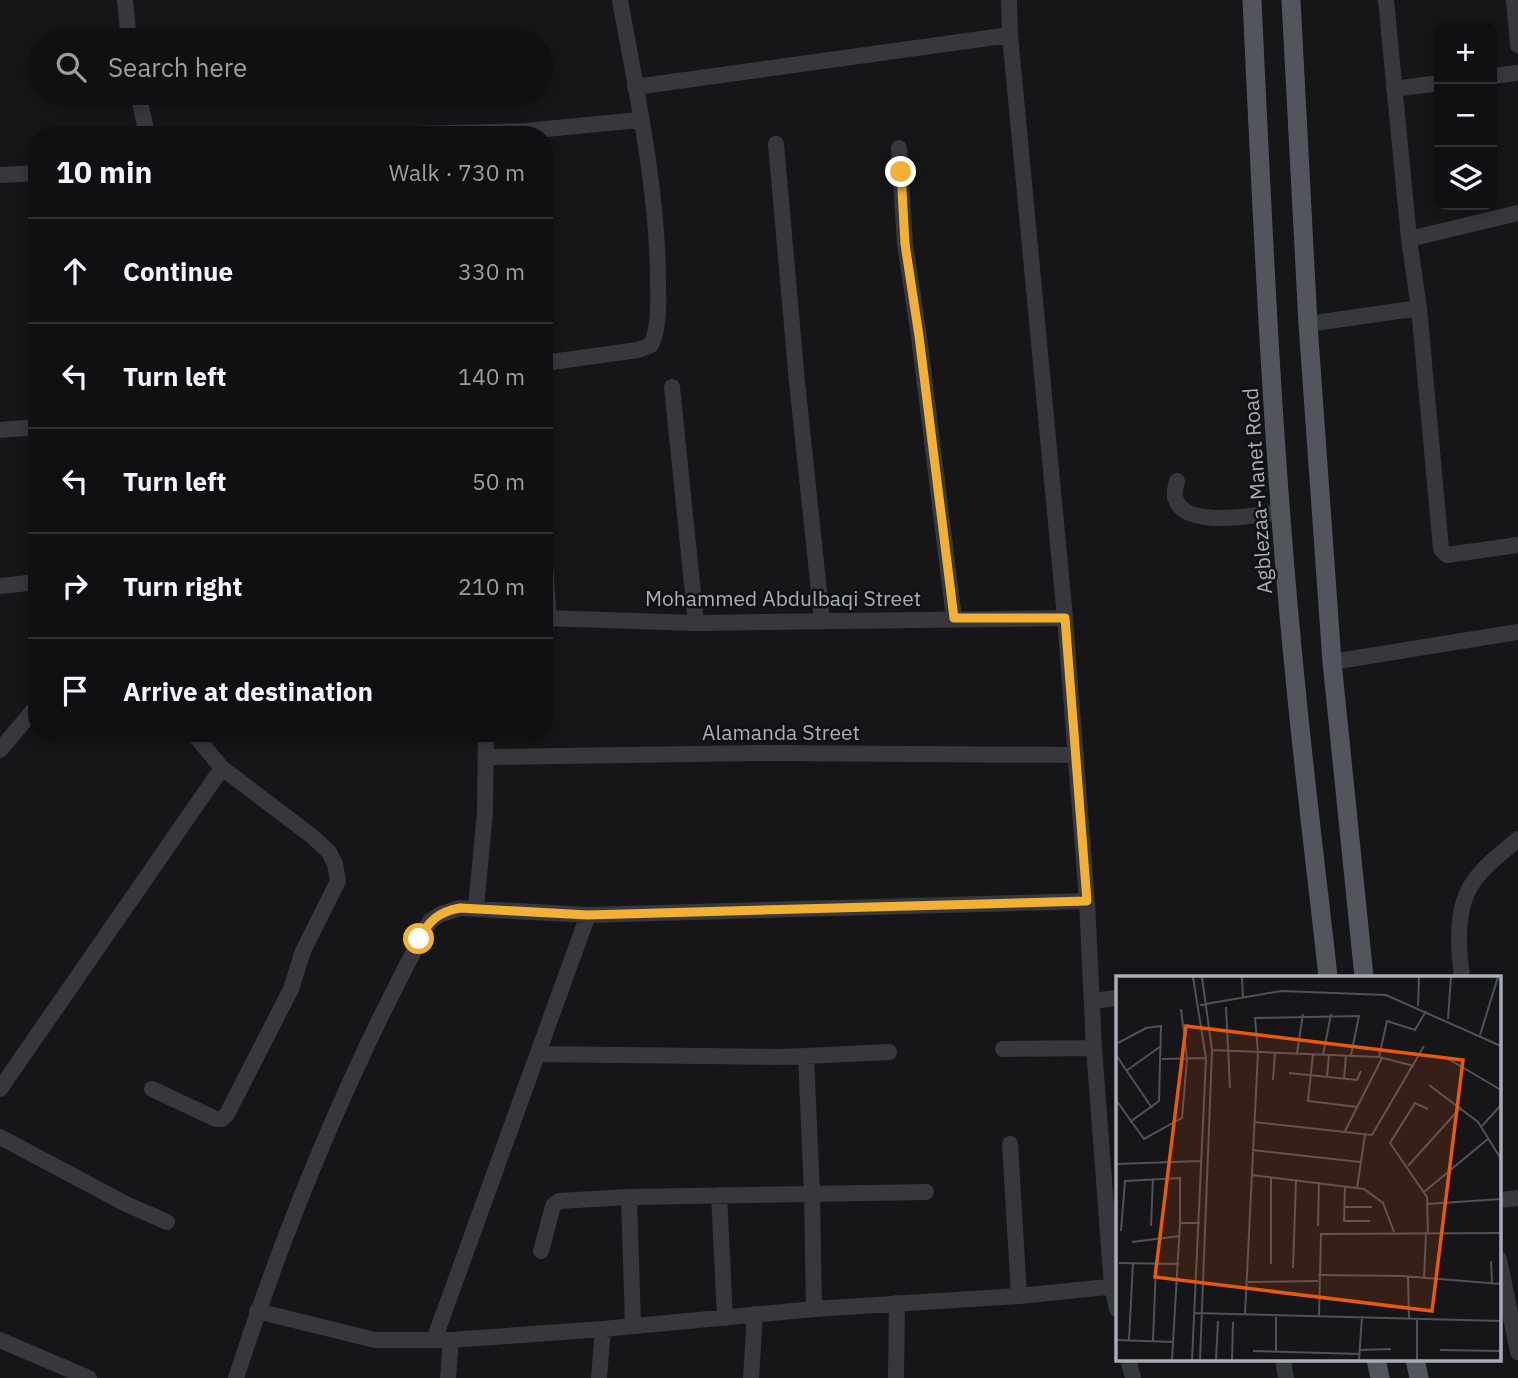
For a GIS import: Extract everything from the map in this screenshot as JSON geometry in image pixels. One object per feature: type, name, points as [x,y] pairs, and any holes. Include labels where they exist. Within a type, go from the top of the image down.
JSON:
[{"type":"main road","name":"Agblezaa-Manet Road","points":[[1252,0],[1282,512],[1297,697],[1328,976]]},
{"type":"main road","points":[[1291,0],[1308,324],[1332,662],[1364,976]]},
{"type":"main road","points":[[1376,1360],[1380,1378]]},
{"type":"main road","points":[[1415,1360],[1419,1378]]},
{"type":"street","points":[[125,0],[128,28]]},
{"type":"street","points":[[553,362],[638,351],[652,345],[657,332],[658,258],[621,0]]},
{"type":"street","points":[[257,1311],[375,1340],[451,1340],[814,1309],[1019,1296],[1115,1286],[1094,1048],[1087,901],[1065,618],[1010,35],[1009,0]]},
{"type":"street","points":[[1386,0],[1409,239],[1419,308],[1441,549],[1447,555],[1458,555],[1518,545]]},
{"type":"street","points":[[1514,0],[1518,45]]},
{"type":"street","points":[[635,87],[1010,35]]},
{"type":"street","points":[[1497,75],[1518,73]]},
{"type":"street","points":[[1394,89],[1434,84]]},
{"type":"street","points":[[141,105],[145,126]]},
{"type":"street","points":[[553,128],[640,120]]},
{"type":"street","points":[[776,144],[822,620]]},
{"type":"street","points":[[899,148],[905,244],[954,618]]},
{"type":"street","points":[[0,175],[28,173]]},
{"type":"street","points":[[1409,239],[1518,213]]},
{"type":"street","points":[[1308,324],[1419,308]]},
{"type":"street","points":[[672,387],[696,623]]},
{"type":"street","points":[[0,429],[28,428]]},
{"type":"street","points":[[1177,481],[1174,496],[1179,503],[1193,514],[1206,519],[1282,512]]},
{"type":"street","points":[[0,586],[28,583]]},
{"type":"street","name":"Mohammed Abdulbaqi Street","points":[[553,618],[696,623],[1065,618]]},
{"type":"street","points":[[1332,662],[1518,632]]},
{"type":"street","points":[[0,750],[28,717]]},
{"type":"street","points":[[152,1089],[216,1119],[222,1119],[227,1114],[291,989],[303,951],[338,881],[335,864],[329,852],[313,836],[222,768],[201,742]]},
{"type":"street","points":[[476,908],[485,813],[486,742]]},
{"type":"street","name":"Alamanda Street","points":[[486,757],[765,753],[1076,755]]},
{"type":"street","points":[[0,1089],[222,768]]},
{"type":"street","points":[[1462,976],[1459,955],[1463,902],[1474,880],[1518,839]]},
{"type":"street","points":[[236,1378],[257,1311],[336,1111],[390,995],[429,921],[450,909],[476,908],[588,915],[1087,901]]},
{"type":"street","points":[[433,1340],[588,915]]},
{"type":"street","points":[[1092,1001],[1116,998]]},
{"type":"street","points":[[1003,1049],[1094,1048]]},
{"type":"street","points":[[539,1054],[778,1057],[889,1052]]},
{"type":"street","points":[[806,1056],[814,1309]]},
{"type":"street","points":[[0,1137],[126,1204],[167,1222]]},
{"type":"street","points":[[1010,1144],[1019,1296]]},
{"type":"street","points":[[541,1251],[555,1202],[629,1197],[926,1192]]},
{"type":"street","points":[[719,1195],[725,1318]]},
{"type":"street","points":[[629,1197],[633,1326]]},
{"type":"street","points":[[1500,1200],[1518,1198]]},
{"type":"street","points":[[1500,1264],[1518,1352]]},
{"type":"street","points":[[896,1378],[897,1303]]},
{"type":"street","points":[[751,1378],[755,1314]]},
{"type":"street","points":[[599,1378],[603,1329]]},
{"type":"street","points":[[0,1340],[89,1378]]},
{"type":"street","points":[[448,1378],[451,1340]]},
{"type":"street","points":[[1128,1360],[1133,1378]]},
{"type":"street","points":[[1283,1360],[1286,1378]]},
{"type":"route","points":[[419,939],[429,921],[450,909],[460,908],[588,915],[1087,901],[1065,618],[954,618],[905,244],[901,172]]}]
